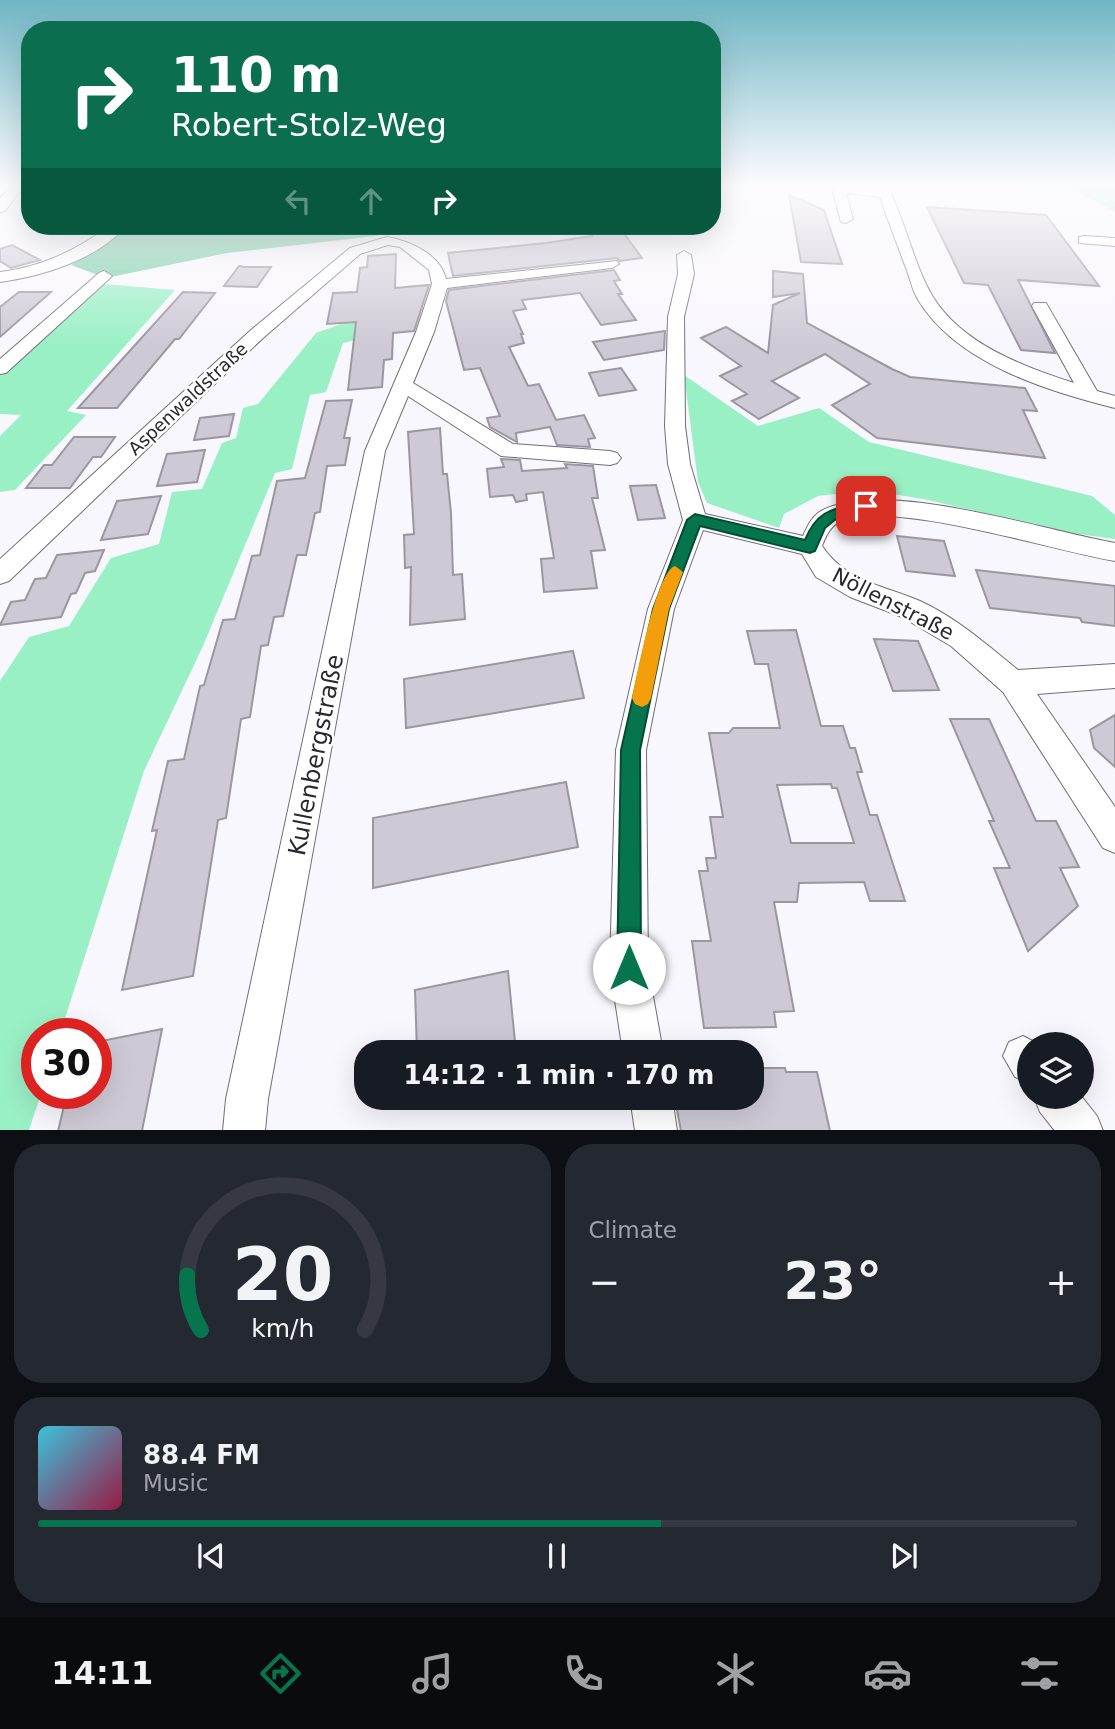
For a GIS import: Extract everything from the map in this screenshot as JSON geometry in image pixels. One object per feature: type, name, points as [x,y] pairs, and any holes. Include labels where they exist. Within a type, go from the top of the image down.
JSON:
[{"type":"street","points":[[0,276],[48,268],[73,258],[102,238]]},
{"type":"street","points":[[901,238],[924,295],[942,319],[971,342],[1011,366],[1115,402]]},
{"type":"street","points":[[1084,240],[1115,242]]},
{"type":"street","name":"Aspenwaldstraße","points":[[0,574],[329,271],[355,251],[387,241],[404,244],[436,268],[440,284]]},
{"type":"street","points":[[641,1040],[629,968],[631,750],[661,609],[695,520],[680,464],[675,426],[676,317],[686,274],[684,255]]},
{"type":"street","points":[[440,284],[612,264]]},
{"type":"street","points":[[0,369],[104,276]]},
{"type":"street","name":"Kullenbergstraße","points":[[244,1130],[247,1099],[375,451],[404,384],[440,284]]},
{"type":"street","points":[[1040,306],[1090,395]]},
{"type":"street","points":[[404,384],[508,451],[610,458]]},
{"type":"street","points":[[695,520],[810,547],[819,525],[831,515],[866,506],[903,509],[1115,552]]},
{"type":"street","name":"Nöllenstraße","points":[[810,547],[825,570],[859,590],[911,609],[960,638],[1013,683],[1115,836]]},
{"type":"street","points":[[1013,683],[1115,676]]},
{"type":"street","points":[[1065,1109],[1082,1130]]},
{"type":"street","points":[[652,1110],[656,1130]]},
{"type":"green space","points":[[108,238],[360,238],[227,253],[106,278],[71,265]]},
{"type":"green space","points":[[105,284],[175,290],[67,411],[86,415],[15,490],[0,492],[0,436],[21,415],[0,414],[0,375]]},
{"type":"green space","points":[[372,306],[360,339],[343,343],[326,392],[310,395],[292,469],[275,473],[203,646],[144,771],[65,1018],[21,1018],[21,1109],[36,1109],[29,1130],[0,1130],[0,681],[29,637],[69,626],[111,558],[159,544],[172,492],[202,489],[222,443],[236,438],[243,408],[258,404],[316,333],[341,324],[348,312]]},
{"type":"green space","points":[[684,375],[758,426],[819,408],[869,442],[1092,496],[1115,515],[1115,539],[1070,533],[928,500],[870,490],[818,496],[784,514],[779,528],[707,503],[698,482]]},
{"type":"building","points":[[581,238],[627,238],[642,258],[620,261],[617,258],[453,276],[448,253]]},
{"type":"building","points":[[797,238],[833,238],[842,264],[801,262]]},
{"type":"building","points":[[942,238],[1063,238],[1099,286],[1018,280],[1055,353],[1021,350],[988,285],[964,283]]},
{"type":"building","points":[[12,245],[40,260],[11,268],[0,261],[0,249]]},
{"type":"building","points":[[396,254],[395,288],[429,285],[414,331],[393,333],[392,359],[384,360],[382,387],[348,390],[356,322],[327,324],[333,293],[357,292],[360,268],[367,267],[368,256]]},
{"type":"building","points":[[239,266],[271,267],[257,287],[224,286]]},
{"type":"building","points":[[614,270],[620,280],[614,281],[622,294],[618,294],[636,320],[601,325],[580,293],[522,300],[526,309],[513,311],[524,343],[509,347],[528,386],[539,384],[556,420],[584,415],[595,438],[588,439],[590,447],[557,445],[550,427],[516,433],[517,442],[490,427],[487,418],[500,416],[480,368],[464,370],[446,301],[449,290]]},
{"type":"building","points":[[773,271],[803,274],[807,323],[892,369],[910,377],[1025,388],[1037,411],[1023,410],[1045,458],[877,438],[832,405],[870,384],[825,354],[772,381],[799,398],[759,419],[732,401],[747,394],[720,376],[741,366],[701,338],[726,327],[768,353],[773,305],[800,293],[773,297]]},
{"type":"building","points":[[19,292],[51,292],[0,337],[0,307]]},
{"type":"building","points":[[183,292],[215,293],[179,339],[175,339],[117,408],[78,408]]},
{"type":"building","points":[[665,331],[664,350],[604,360],[593,342]]},
{"type":"building","points":[[621,368],[636,390],[599,396],[589,373]]},
{"type":"building","points":[[352,400],[344,438],[350,438],[345,465],[327,466],[320,512],[315,513],[306,555],[297,555],[283,616],[274,617],[268,645],[261,646],[250,717],[241,719],[226,818],[218,820],[193,976],[122,990],[157,830],[152,831],[168,761],[184,759],[200,686],[204,685],[223,620],[235,619],[252,556],[260,555],[277,481],[305,478],[326,401]]},
{"type":"building","points":[[234,414],[229,436],[194,440],[200,418]]},
{"type":"building","points":[[440,428],[443,474],[447,474],[451,513],[453,575],[462,574],[465,619],[410,625],[411,567],[405,568],[404,535],[414,534],[408,432]]},
{"type":"building","points":[[74,437],[115,437],[101,457],[93,457],[70,488],[26,488],[44,465],[52,465]]},
{"type":"building","points":[[205,450],[197,482],[157,486],[167,454]]},
{"type":"building","points":[[501,459],[520,460],[522,471],[567,468],[565,464],[593,466],[598,498],[592,498],[605,550],[591,551],[597,588],[544,592],[541,559],[554,558],[543,492],[526,494],[527,500],[516,502],[513,495],[490,497],[487,469],[504,467]]},
{"type":"building","points":[[656,485],[665,518],[638,520],[630,486]]},
{"type":"building","points":[[161,496],[148,534],[101,540],[117,501]]},
{"type":"building","points":[[897,536],[944,541],[955,576],[906,571]]},
{"type":"building","points":[[104,550],[95,571],[85,573],[76,593],[71,594],[61,617],[0,625],[11,602],[25,600],[35,579],[46,578],[57,555]]},
{"type":"building","points":[[976,570],[1115,586],[1115,626],[1082,622],[1080,618],[990,608]]},
{"type":"building","points":[[796,630],[821,726],[843,726],[850,748],[855,748],[862,772],[857,772],[870,815],[877,815],[905,901],[870,901],[864,882],[799,883],[797,902],[774,902],[794,1011],[774,1012],[776,1027],[704,1028],[692,941],[711,941],[699,871],[708,871],[706,858],[716,858],[710,817],[723,817],[709,733],[729,733],[733,728],[780,728],[768,664],[755,664],[747,631]],"holes":[[[831,784],[832,788],[837,788],[854,843],[791,843],[777,785]]]},
{"type":"building","points":[[874,639],[918,641],[939,690],[893,691]]},
{"type":"building","points":[[573,651],[584,698],[406,728],[404,679]]},
{"type":"building","points":[[1115,715],[1115,767],[1094,748],[1090,730]]},
{"type":"building","points":[[950,719],[989,719],[1036,821],[1056,821],[1079,867],[1060,868],[1078,906],[1028,951],[994,868],[1010,868],[989,821],[994,821]]},
{"type":"building","points":[[566,782],[578,847],[373,888],[373,818]]},
{"type":"building","points":[[508,971],[515,1040],[417,1040],[415,990]]},
{"type":"building","points":[[162,1029],[142,1130],[58,1130],[63,1109],[112,1109],[112,1039]]},
{"type":"building","points":[[764,1068],[785,1068],[786,1072],[817,1072],[830,1130],[681,1130],[677,1110],[764,1110]]},
{"type":"slow traffic","points":[[642,698],[661,609],[675,572]]},
{"type":"route","points":[[629,968],[631,750],[661,609],[695,520],[810,547],[819,525],[831,515],[866,506]]}]
